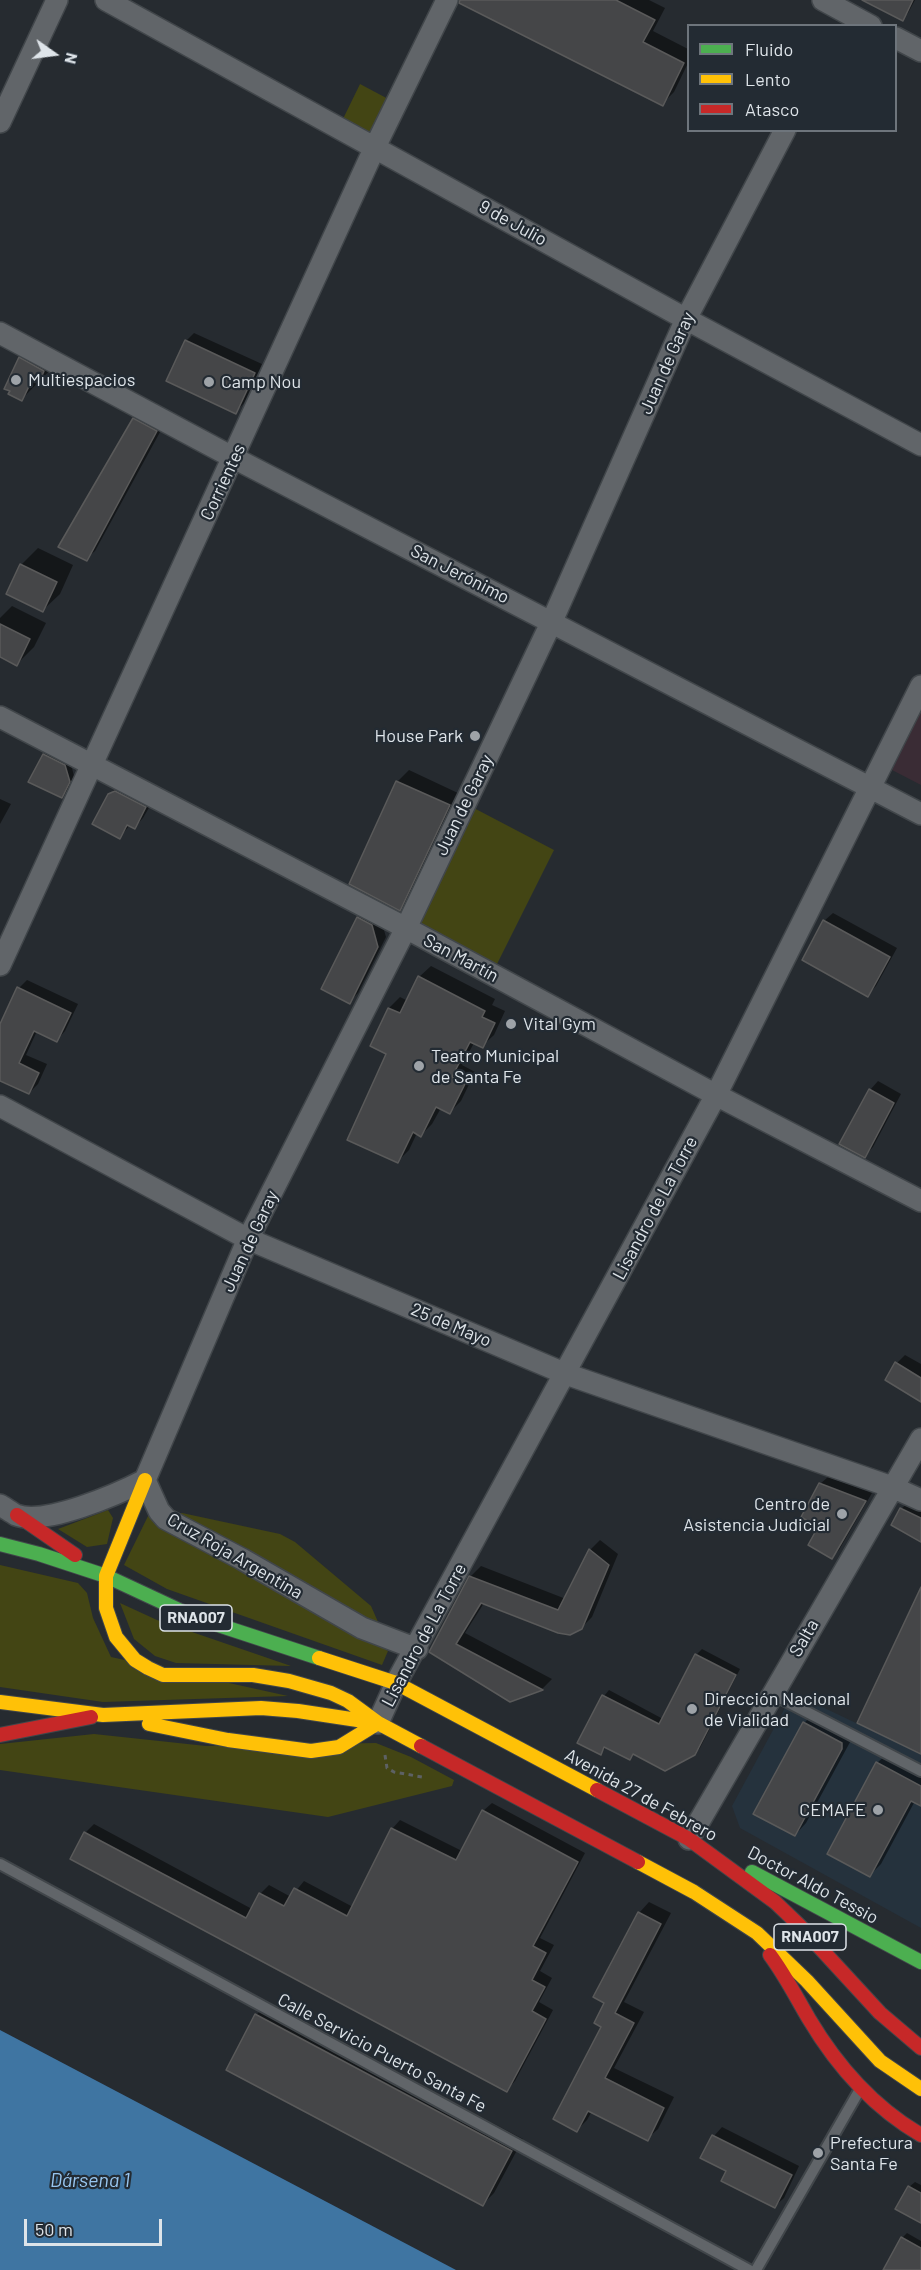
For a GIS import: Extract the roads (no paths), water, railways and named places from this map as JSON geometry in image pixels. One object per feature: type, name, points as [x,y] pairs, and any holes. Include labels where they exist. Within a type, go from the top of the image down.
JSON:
[{"type":"main road","points":[[145,1480],[106,1576],[104,1592],[109,1625],[131,1656],[149,1670],[163,1675],[177,1677],[253,1675],[289,1681],[331,1693],[348,1701],[387,1727]]},
{"type":"main road","points":[[9,1510],[106,1576]]},
{"type":"main road","name":"RNA007","points":[[0,1544],[106,1576],[194,1617],[396,1683]]},
{"type":"main road","name":"Avenida 27 de Febrero","points":[[396,1683],[689,1839],[775,1902],[880,2013],[921,2048]]},
{"type":"main road","name":"RNA007","points":[[0,1702],[103,1715],[261,1708],[297,1711],[387,1727],[686,1887],[757,1932],[880,2061],[921,2089]]},
{"type":"main road","points":[[0,1735],[103,1715],[228,1740],[310,1751],[339,1747],[387,1727]]},
{"type":"main road","name":"Doctor Aldo Tessio","points":[[689,1839],[921,1962]]},
{"type":"main road","points":[[746,1925],[774,1959],[814,2028],[860,2089],[894,2118],[921,2135]]},
{"type":"street","points":[[0,122],[57,0]]},
{"type":"street","name":"9 de Julio","points":[[106,0],[686,319],[921,445]]},
{"type":"street","name":"Corrientes","points":[[0,964],[375,147],[447,0]]},
{"type":"street","points":[[823,0],[867,24]]},
{"type":"street","points":[[897,39],[921,51]]},
{"type":"street","name":"Juan de Garay","points":[[145,1480],[248,1239],[406,928],[552,621],[686,319],[784,132]]},
{"type":"street","name":"San Jerónimo","points":[[0,333],[234,458],[921,814]]},
{"type":"street","name":"Lisandro de La Torre","points":[[387,1727],[396,1683],[417,1649],[716,1095],[921,686]]},
{"type":"street","name":"San Martín","points":[[0,717],[406,928],[716,1095],[921,1201]]},
{"type":"street","name":"25 de Mayo","points":[[0,1106],[248,1239],[566,1374],[892,1487],[921,1500]]},
{"type":"street","name":"Salta","points":[[689,1839],[921,1439]]},
{"type":"street","points":[[9,1510],[44,1515],[64,1512],[122,1492],[145,1480]]},
{"type":"street","name":"Cruz Roja Argentina","points":[[145,1480],[156,1505],[166,1519],[242,1559],[362,1628],[417,1649]]},
{"type":"street","points":[[860,2089],[892,2068],[921,2058]]},
{"type":"lane","points":[[772,1694],[921,1771]]},
{"type":"lane","name":"Calle Servicio Puerto Santa Fe","points":[[0,1864],[749,2270]]},
{"type":"lane","points":[[756,2270],[860,2089]]},
{"type":"water","name":"Dársena 1","points":[[0,2030],[456,2270],[0,2270]]},
{"type":"place","name":"Multiespacios","points":[[16,380]]},
{"type":"place","name":"Camp Nou","points":[[209,382]]},
{"type":"place","name":"House Park","points":[[475,736]]},
{"type":"place","name":"Vital Gym","points":[[511,1024]]},
{"type":"place","name":"Teatro Municipal de Santa Fe","points":[[419,1066]]},
{"type":"place","name":"Centro de Asistencia Judicial","points":[[842,1514]]},
{"type":"place","name":"Dirección Nacional de Vialidad","points":[[692,1709]]},
{"type":"place","name":"CEMAFE","points":[[878,1810]]},
{"type":"place","name":"Prefectura Santa Fe","points":[[818,2153]]}]
